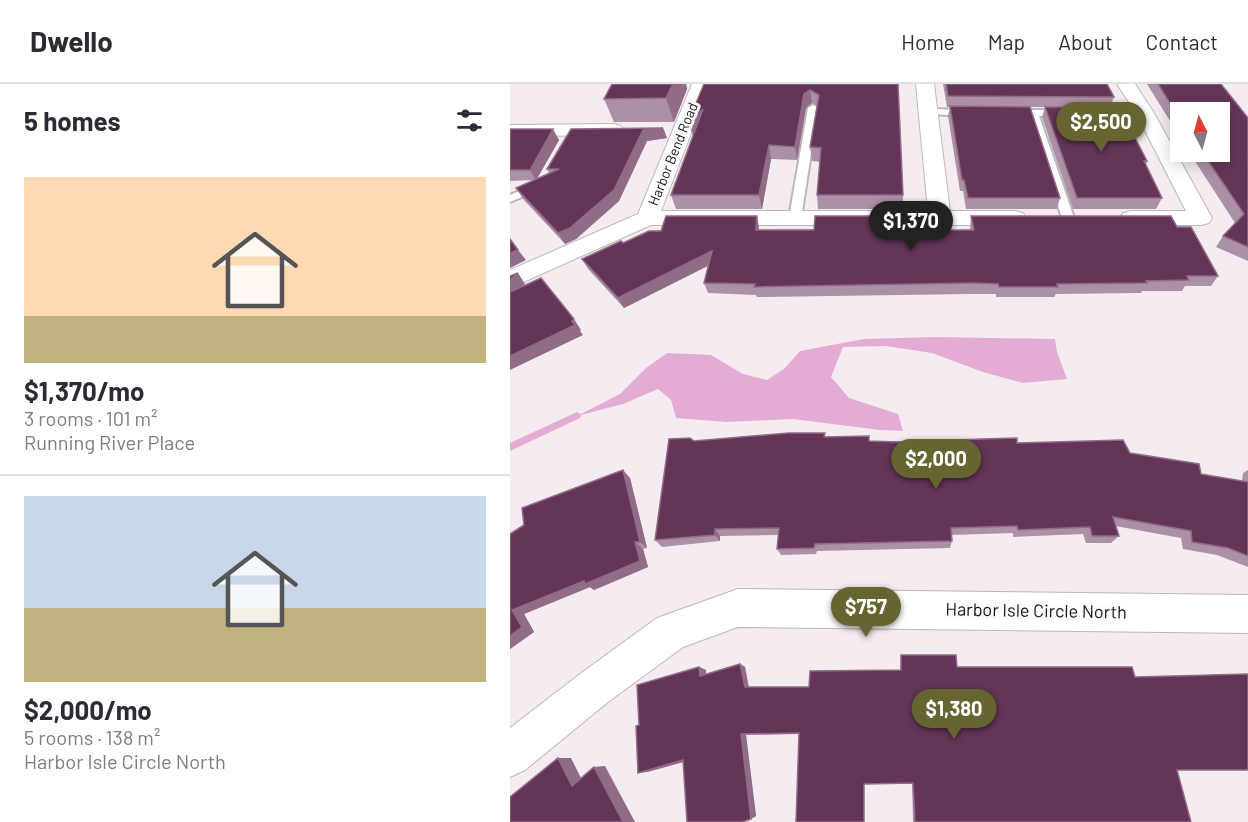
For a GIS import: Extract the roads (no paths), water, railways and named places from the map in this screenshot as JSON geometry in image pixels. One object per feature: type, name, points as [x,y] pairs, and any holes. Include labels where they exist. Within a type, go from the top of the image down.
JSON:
[{"type":"street","name":"Harbor Bend Road","points":[[510,279],[647,218],[701,84]]},
{"type":"street","points":[[925,84],[930,112],[940,218]]},
{"type":"street","points":[[647,218],[1201,218],[1146,113],[1126,84]]},
{"type":"street","points":[[510,131],[572,135],[629,130]]},
{"type":"street","points":[[662,130],[684,130]]},
{"type":"street","name":"Harbor Isle Circle North","points":[[510,755],[594,688],[671,632],[738,608],[1248,614]]},
{"type":"lane","points":[[795,218],[813,108]]},
{"type":"lane","points":[[930,112],[987,113]]},
{"type":"lane","points":[[999,113],[1078,113]]},
{"type":"lane","points":[[1033,113],[1090,218]]},
{"type":"lane","points":[[1089,113],[1146,113]]},
{"type":"lane","points":[[510,199],[544,183],[549,174]]},
{"type":"waterway","points":[[510,447],[577,416]]}]
